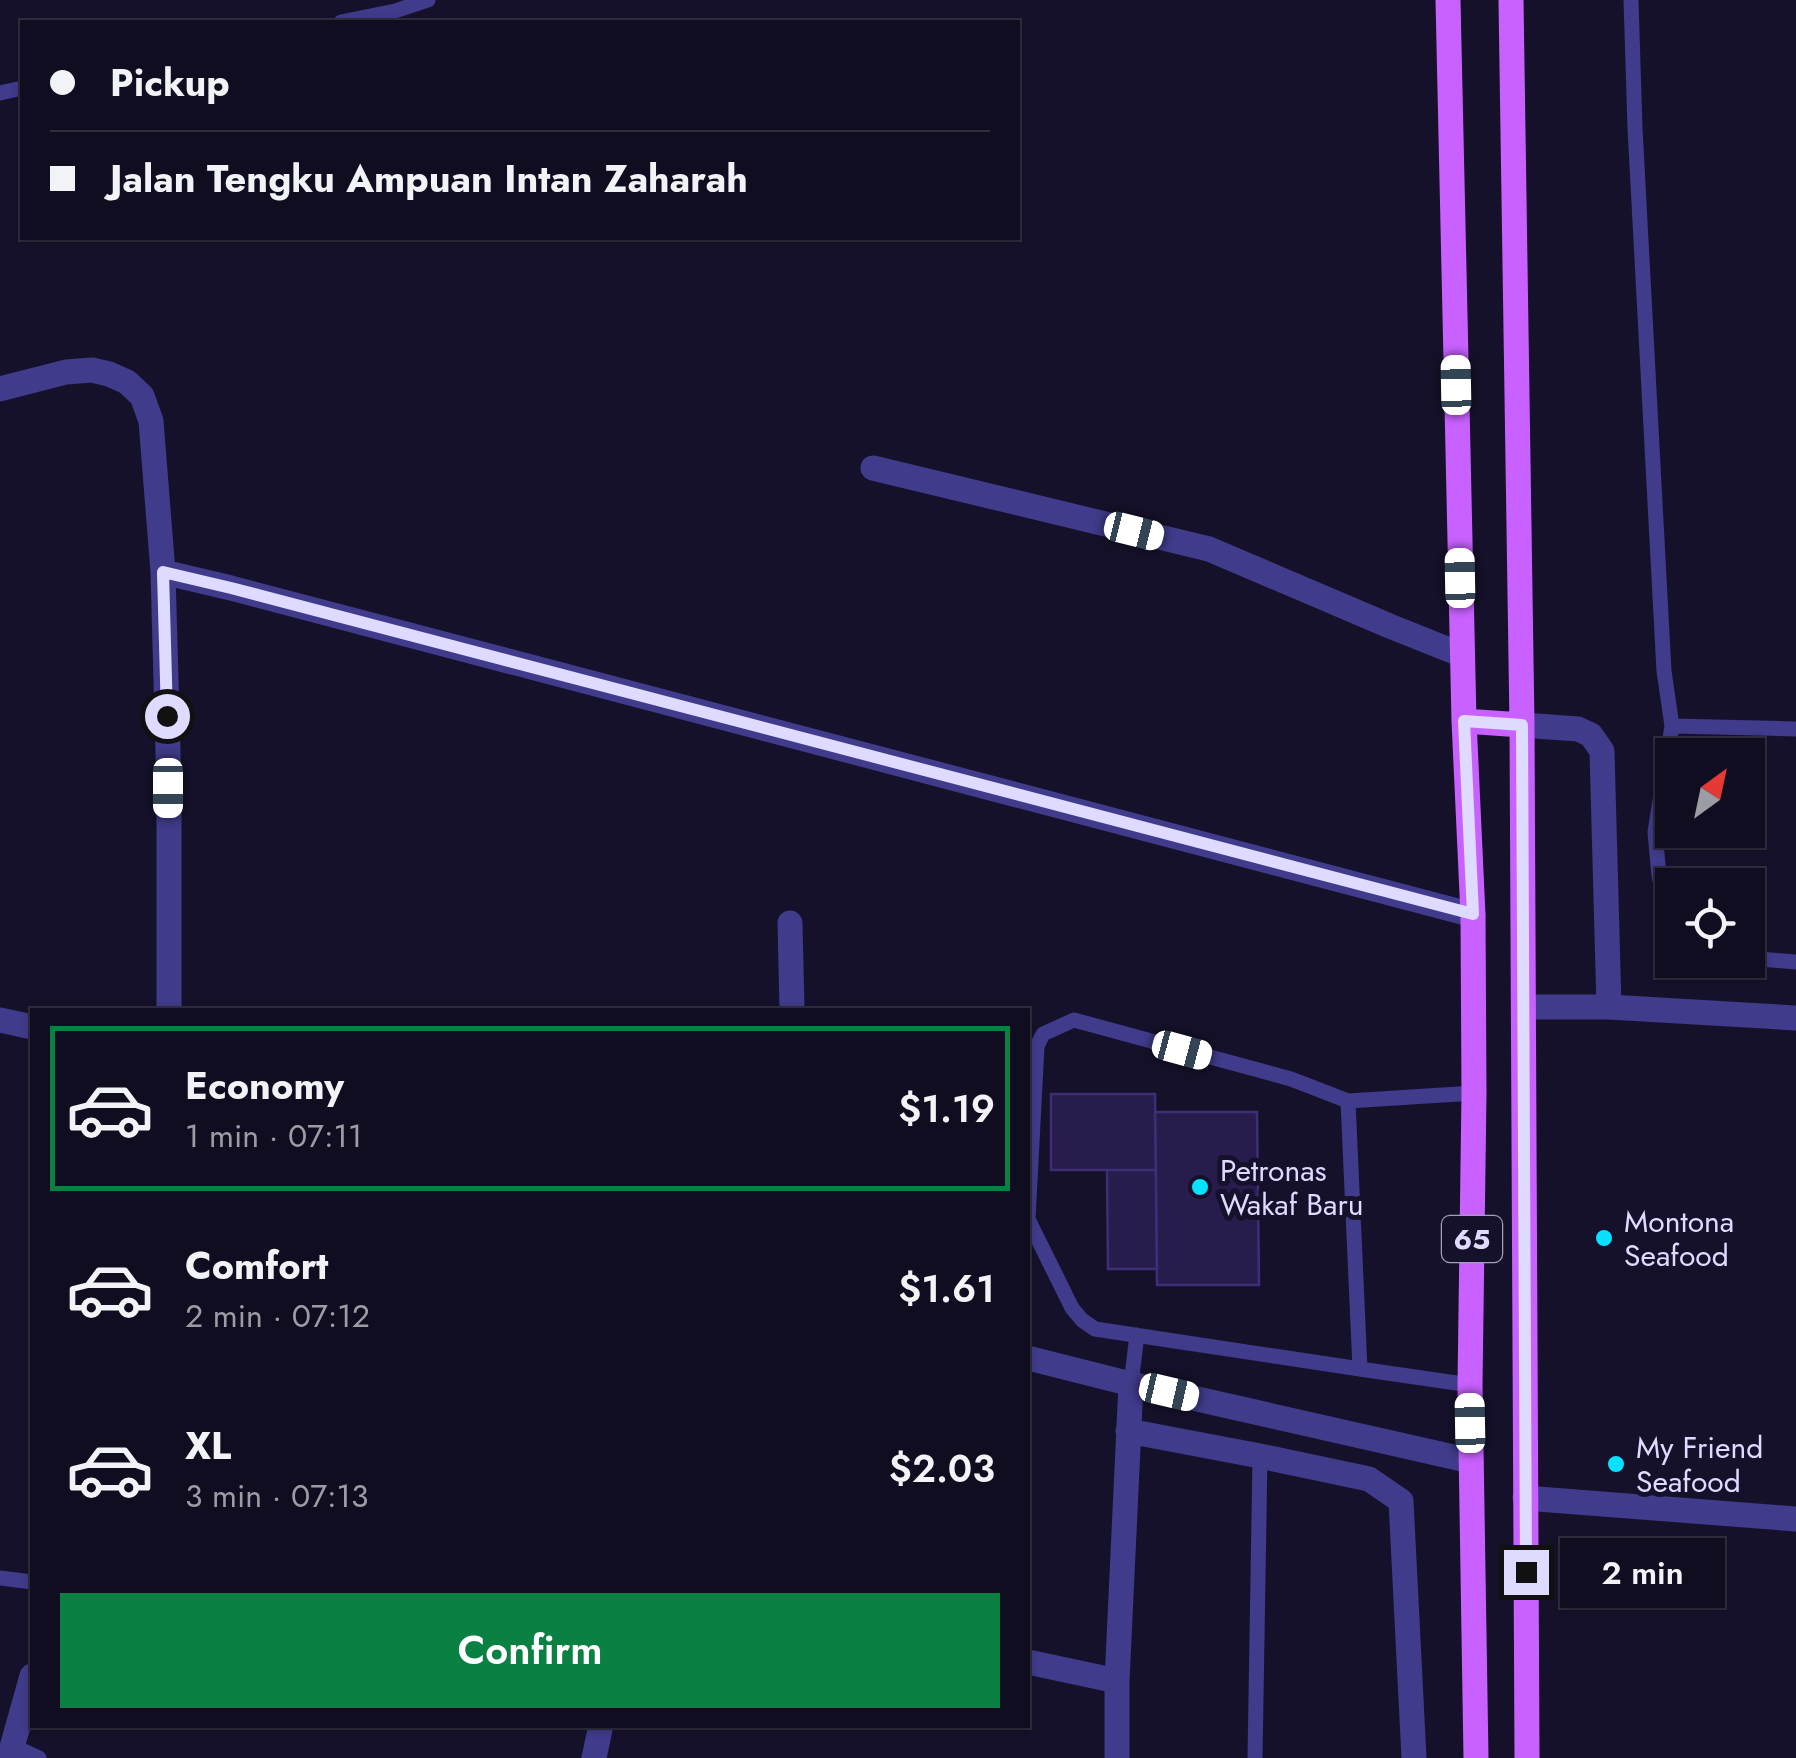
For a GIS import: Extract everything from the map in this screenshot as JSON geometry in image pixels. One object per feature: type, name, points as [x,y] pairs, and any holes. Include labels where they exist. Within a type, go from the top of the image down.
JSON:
[{"type":"main road","name":"65","points":[[1448,0],[1462,654],[1473,914],[1470,1461],[1476,1758]]},
{"type":"main road","name":"65","points":[[1511,0],[1522,725],[1526,1758]]},
{"type":"main road","points":[[1464,721],[1522,725]]},
{"type":"street","points":[[0,389],[66,372],[92,370],[127,382],[142,396],[151,421],[163,572],[169,1008]]},
{"type":"street","points":[[873,468],[1209,549],[1462,654]]},
{"type":"street","points":[[163,572],[1473,914]]},
{"type":"street","points":[[1522,725],[1578,728],[1591,735],[1602,751],[1609,1007]]},
{"type":"street","points":[[790,924],[792,1008]]},
{"type":"street","points":[[1524,1007],[1609,1007],[1796,1018]]},
{"type":"street","points":[[0,1020],[30,1027]]},
{"type":"street","points":[[1030,1359],[1470,1461]]},
{"type":"street","points":[[1117,1758],[1131,1384]]},
{"type":"street","points":[[1128,1431],[1368,1479],[1401,1502],[1414,1758]]},
{"type":"street","points":[[1526,1498],[1796,1519]]},
{"type":"street","points":[[1030,1662],[1117,1681]]},
{"type":"street","points":[[11,1752],[30,1683]]},
{"type":"street","points":[[594,1758],[600,1728]]},
{"type":"lane","points":[[352,20],[428,0]]},
{"type":"lane","points":[[1631,0],[1664,672],[1672,726],[1655,832],[1658,868]]},
{"type":"lane","points":[[1672,726],[1796,729]]},
{"type":"lane","points":[[1765,959],[1796,962]]},
{"type":"lane","points":[[1030,1176],[1036,1046],[1043,1034],[1074,1020],[1291,1079],[1348,1101],[1474,1093]]},
{"type":"lane","points":[[1348,1101],[1360,1368]]},
{"type":"lane","points":[[1030,1223],[1072,1308],[1096,1329],[1470,1385]]},
{"type":"lane","points":[[1131,1384],[1137,1335]]},
{"type":"lane","points":[[1255,1758],[1260,1456]]},
{"type":"lane","points":[[0,1578],[30,1582]]},
{"type":"lane","points":[[11,1752],[39,1758]]},
{"type":"building","points":[[1051,1094],[1155,1094],[1156,1170],[1051,1170]]},
{"type":"building","points":[[1155,1112],[1257,1112],[1259,1285],[1157,1285]]},
{"type":"building","points":[[1107,1170],[1156,1170],[1157,1269],[1108,1269]]},
{"type":"place","name":"Petronas Wakaf Baru","points":[[1200,1187]]},
{"type":"place","name":"Montona Seafood","points":[[1604,1238]]},
{"type":"place","name":"My Friend Seafood","points":[[1616,1464]]},
{"type":"route","points":[[167,716],[163,572],[1473,914],[1464,721],[1522,725],[1526,1572]]}]
